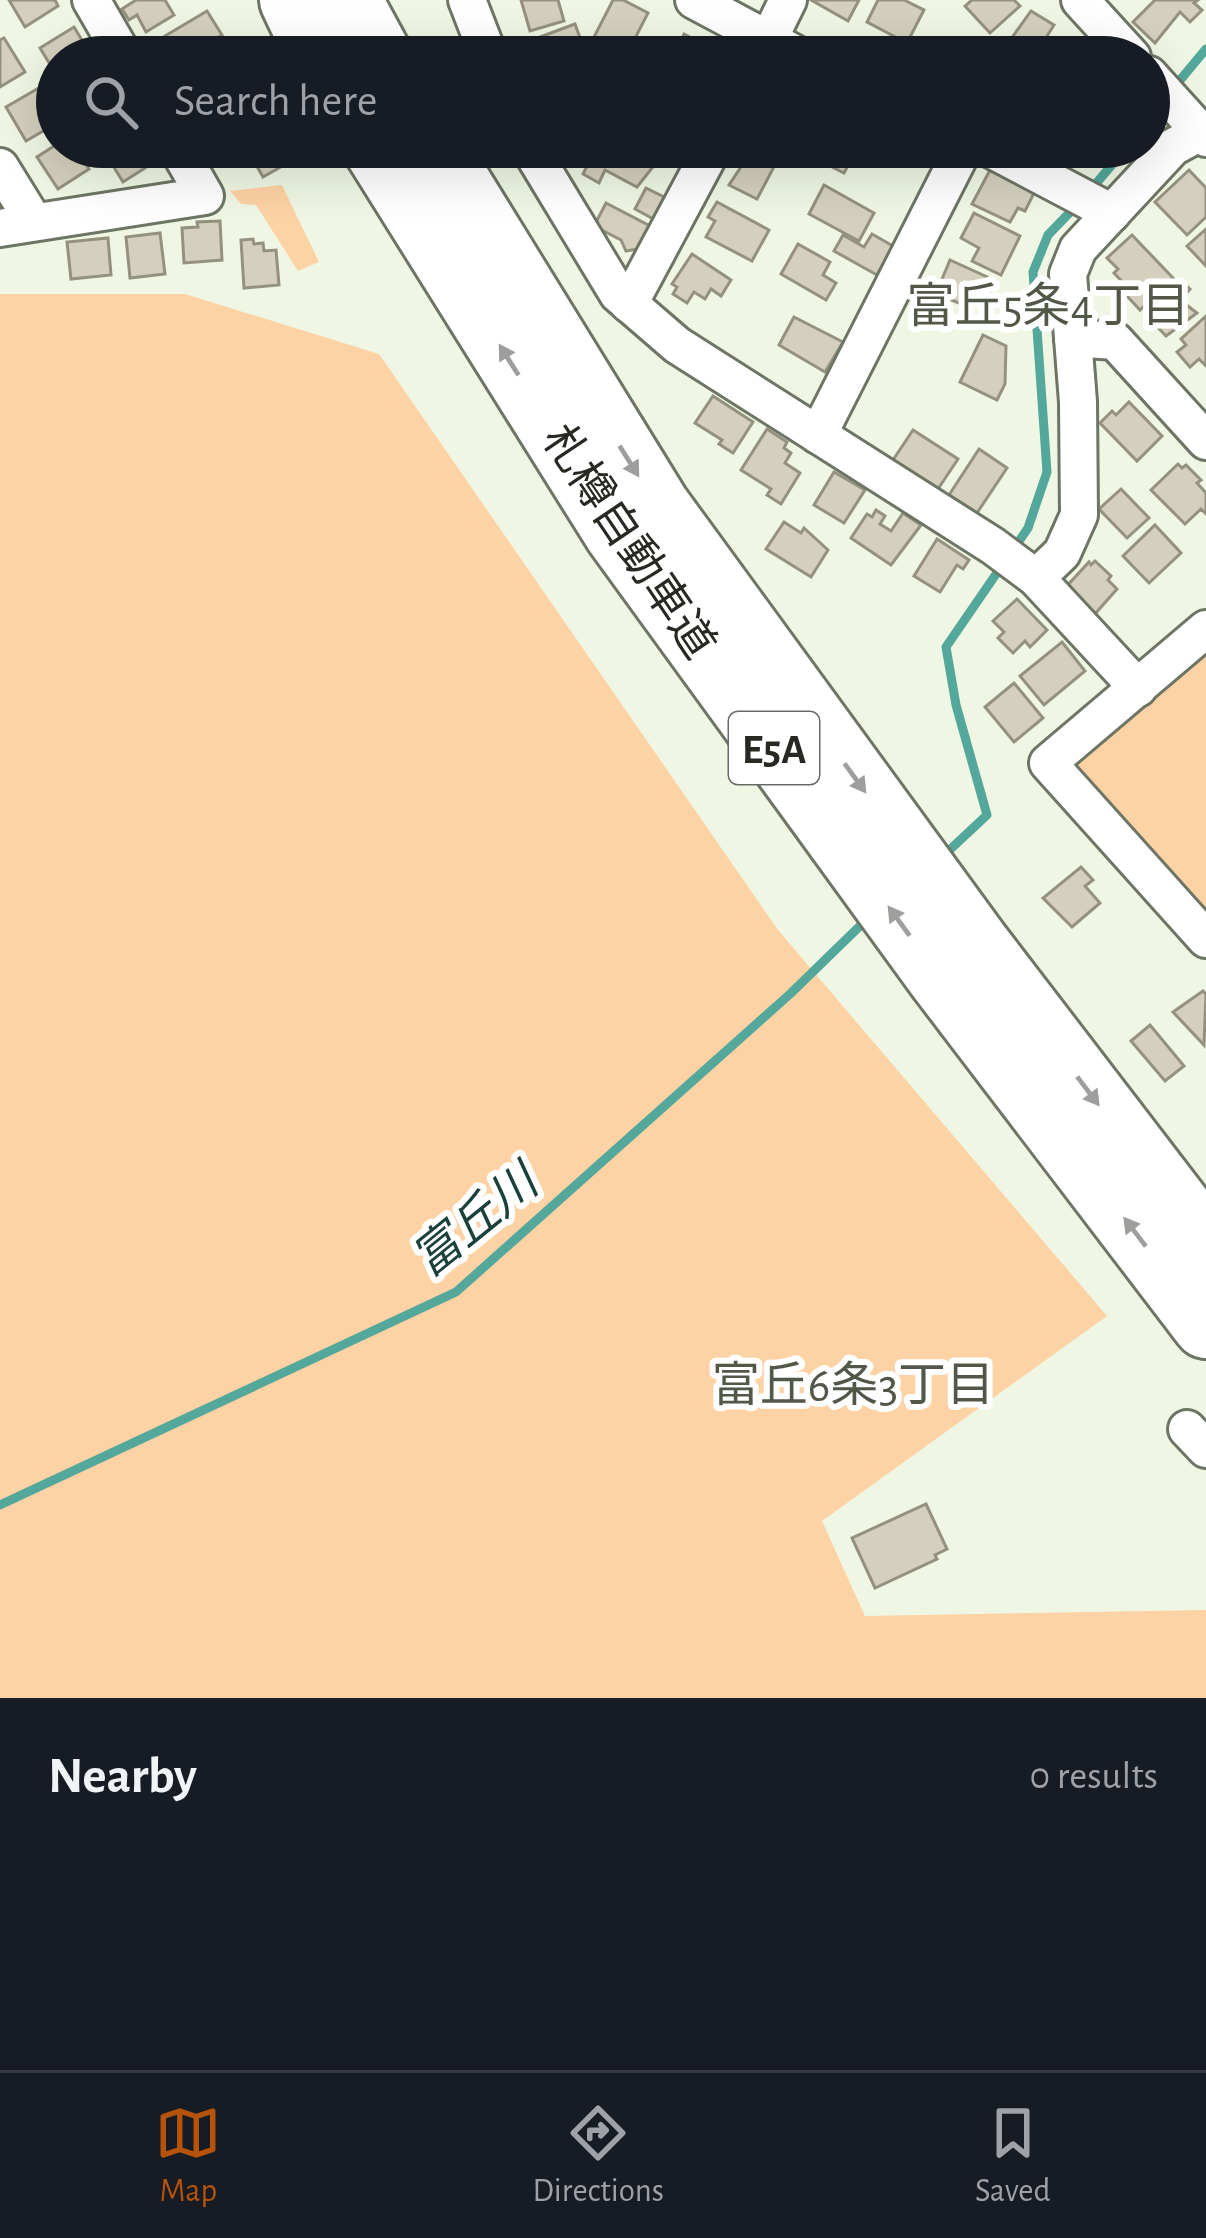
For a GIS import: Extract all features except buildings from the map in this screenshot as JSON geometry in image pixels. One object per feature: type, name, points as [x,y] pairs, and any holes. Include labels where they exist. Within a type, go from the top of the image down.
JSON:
[{"type":"highway","points":[[293,0],[310,36]]},
{"type":"highway","points":[[348,0],[368,36]]},
{"type":"highway","name":"札樽自動車道","points":[[389,168],[617,532],[942,979],[1206,1325]]},
{"type":"highway","name":"札樽自動車道","points":[[448,168],[657,507],[976,944],[1206,1244]]},
{"type":"street","points":[[91,0],[112,36]]},
{"type":"street","points":[[466,0],[481,36]]},
{"type":"street","points":[[694,0],[751,36]]},
{"type":"street","points":[[780,36],[788,0]]},
{"type":"street","points":[[1080,0],[1113,36]]},
{"type":"street","points":[[1170,97],[1199,128],[1170,149]]},
{"type":"street","points":[[0,167],[17,225],[206,196],[189,168]]},
{"type":"street","points":[[542,168],[618,294],[629,304],[677,345],[1031,574],[1138,688]]},
{"type":"street","points":[[629,304],[701,168]]},
{"type":"street","points":[[818,435],[953,168]]},
{"type":"street","points":[[1026,168],[1090,202]]},
{"type":"street","points":[[1031,574],[1062,553],[1079,515],[1068,274],[1090,202],[1141,168]]},
{"type":"street","points":[[1073,338],[1114,341],[1206,442]]},
{"type":"street","points":[[1206,629],[1048,763],[1206,939]]},
{"type":"shaded area","points":[[282,185],[319,262],[298,271],[256,205],[241,204],[230,191]]},
{"type":"shaded area","points":[[0,294],[185,294],[379,354],[778,930],[1107,1316],[822,1521],[865,1616],[1206,1610],[1206,1698],[0,1698]]},
{"type":"shaded area","points":[[1206,652],[1206,917],[1072,765]]},
{"type":"waterway","name":"富丘川","points":[[1171,91],[1206,49]]},
{"type":"waterway","name":"富丘川","points":[[1088,193],[1109,168]]},
{"type":"waterway","name":"富丘川","points":[[1013,550],[1028,528],[1047,472],[1033,272],[1048,235],[1077,205]]},
{"type":"waterway","name":"富丘川","points":[[942,857],[987,815],[956,705],[946,647],[1003,564]]},
{"type":"waterway","name":"富丘川","points":[[0,1505],[456,1292],[863,923]]},
{"type":"district","name":"富丘5条4丁目","points":[[1048,305]]},
{"type":"district","name":"富丘6条3丁目","points":[[853,1384]]}]
